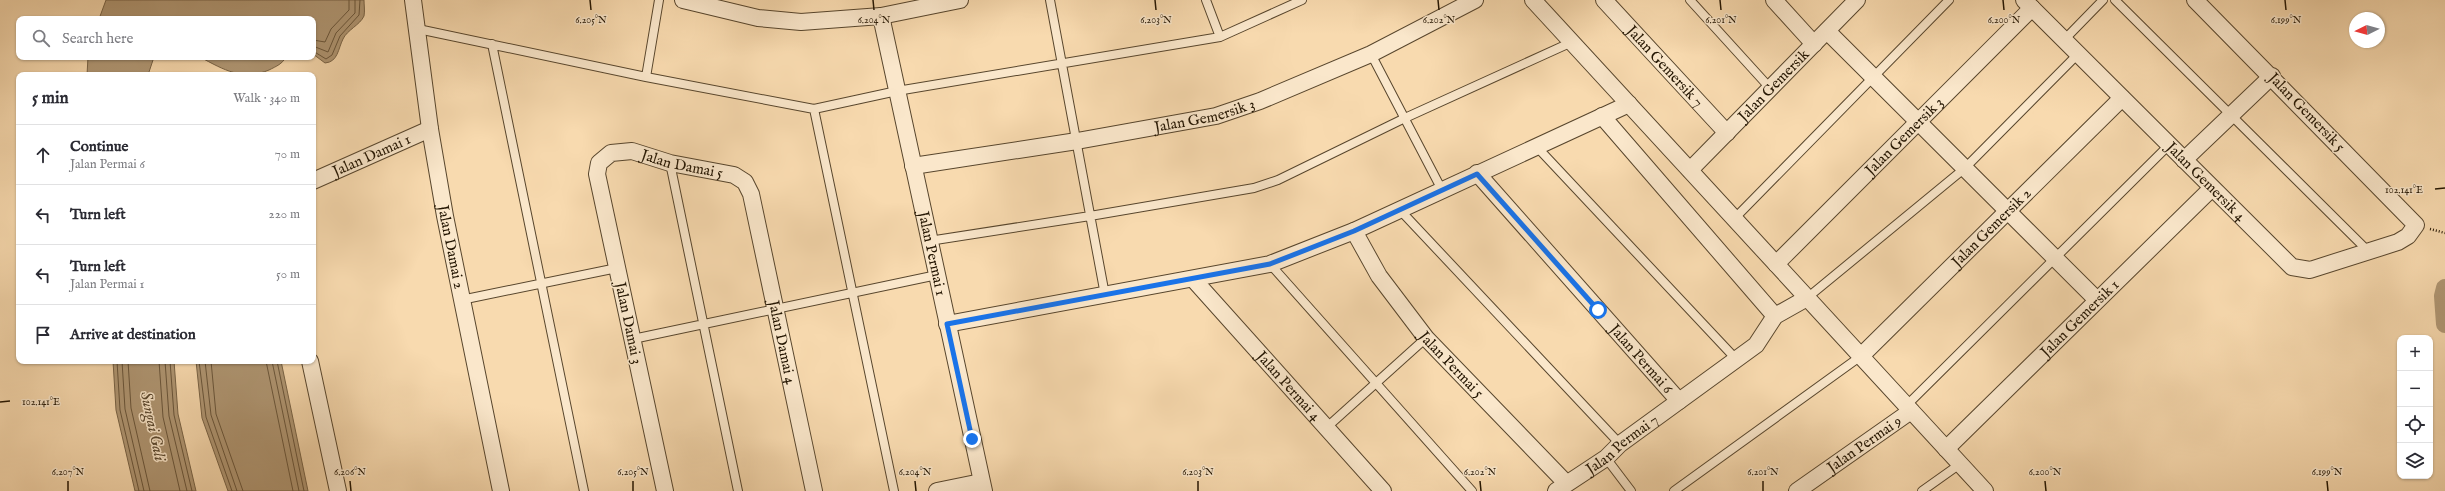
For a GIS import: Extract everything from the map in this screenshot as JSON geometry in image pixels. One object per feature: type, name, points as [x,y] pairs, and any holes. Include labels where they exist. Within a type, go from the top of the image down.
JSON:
[{"type":"street","name":"Jalan Damai 2","points":[[414,0],[430,128],[461,300],[501,491]]},
{"type":"street","points":[[683,0],[758,18],[801,22],[881,16],[960,0]]},
{"type":"street","name":"Jalan Gemersik 3","points":[[913,166],[1077,141],[1216,116],[1260,101],[1371,54],[1475,0]]},
{"type":"street","points":[[1533,0],[1985,491]]},
{"type":"street","name":"Jalan Gemersik 7","points":[[1604,0],[1727,133]]},
{"type":"street","points":[[1774,0],[1814,44]]},
{"type":"street","name":"Jalan Gemersik","points":[[1690,170],[1857,0]]},
{"type":"street","name":"Jalan Gemersik 5","points":[[2196,0],[2272,76],[2416,225]]},
{"type":"street","name":"Jalan Gemersik 3","points":[[1776,264],[1918,122],[2028,4]]},
{"type":"street","name":"Jalan Gemersik 4","points":[[2028,4],[2292,267],[2310,270],[2403,240],[2416,225]]},
{"type":"street","name":"Jalan Permai 1","points":[[881,16],[982,486]]},
{"type":"street","points":[[1827,31],[2097,300]]},
{"type":"street","points":[[2184,160],[2272,76]]},
{"type":"street","name":"Jalan Gemersik 2","points":[[1861,356],[2122,98]]},
{"type":"street","points":[[947,324],[1194,280],[1270,264],[1354,231],[1629,104]]},
{"type":"street","points":[[1602,116],[1775,316]]},
{"type":"street","name":"Jalan Damai 1","points":[[316,180],[430,128]]},
{"type":"street","name":"Jalan Damai 5","points":[[605,156],[611,153],[632,151],[670,163],[734,175],[745,182],[751,194]]},
{"type":"street","name":"Jalan Damai 3","points":[[605,156],[599,163],[597,174],[665,491]]},
{"type":"street","name":"Jalan Permai 6","points":[[1477,174],[1679,401]]},
{"type":"street","name":"Jalan Gemersik 1","points":[[1946,449],[2212,188]]},
{"type":"street","name":"Jalan Damai 4","points":[[751,194],[814,491]]},
{"type":"street","name":"Jalan Permai 5","points":[[1354,231],[1379,276],[1426,338],[1561,487]]},
{"type":"street","name":"Jalan Permai 4","points":[[1194,280],[1228,315],[1383,491]]},
{"type":"street","name":"Jalan Permai 7","points":[[1561,487],[1606,458],[1620,444],[1756,345],[1775,316],[1807,298]]},
{"type":"street","points":[[311,364],[338,491]]},
{"type":"street","name":"Jalan Permai 9","points":[[1797,491],[1909,408]]},
{"type":"street","points":[[937,491],[982,486]]},
{"type":"lane","points":[[646,77],[659,0]]},
{"type":"lane","points":[[1050,0],[1105,295]]},
{"type":"lane","points":[[1206,0],[1220,37]]},
{"type":"lane","points":[[418,29],[646,77],[814,109],[897,91],[1220,37],[1302,0]]},
{"type":"lane","points":[[1690,0],[1770,88]]},
{"type":"lane","points":[[1734,218],[1949,0]]},
{"type":"lane","points":[[2064,40],[2103,0]]},
{"type":"lane","points":[[2115,0],[2368,251]]},
{"type":"lane","points":[[929,241],[1090,216],[1254,188],[1278,180],[1405,118],[1572,42]]},
{"type":"lane","points":[[492,44],[584,491]]},
{"type":"lane","points":[[1371,54],[1442,190]]},
{"type":"lane","points":[[1807,298],[1965,168],[2078,54]]},
{"type":"lane","points":[[814,109],[894,491]]},
{"type":"lane","points":[[1909,408],[2055,258],[2169,145]]},
{"type":"lane","points":[[1536,146],[1736,360]]},
{"type":"lane","points":[[670,163],[738,491]]},
{"type":"lane","points":[[1399,209],[1620,444]]},
{"type":"lane","points":[[1270,264],[1472,491]]},
{"type":"lane","points":[[461,300],[617,268]]},
{"type":"lane","points":[[633,339],[937,275]]},
{"type":"lane","points":[[1326,428],[1426,338]]},
{"type":"lane","points":[[1674,491],[1861,356]]},
{"type":"lane","points":[[1606,458],[1631,491]]},
{"type":"lane","points":[[1922,491],[1960,464]]},
{"type":"water","points":[[106,0],[364,0],[364,16],[357,25],[347,33],[335,58],[325,63],[316,56],[316,16],[100,16]]},
{"type":"water","points":[[88,60],[153,60],[149,72],[87,72]]},
{"type":"water","points":[[206,60],[283,60],[277,66],[263,72],[234,72]]},
{"type":"water","name":"Sungai Gali","points":[[113,364],[174,364],[178,414],[196,491],[135,491],[116,410]]},
{"type":"water","points":[[196,364],[282,364],[308,491],[228,491],[202,418]]},
{"type":"waterway","points":[[2445,288],[2443,296],[2445,324]]},
{"type":"route","points":[[972,439],[947,324],[1194,280],[1270,264],[1354,231],[1477,174],[1598,310]]}]
